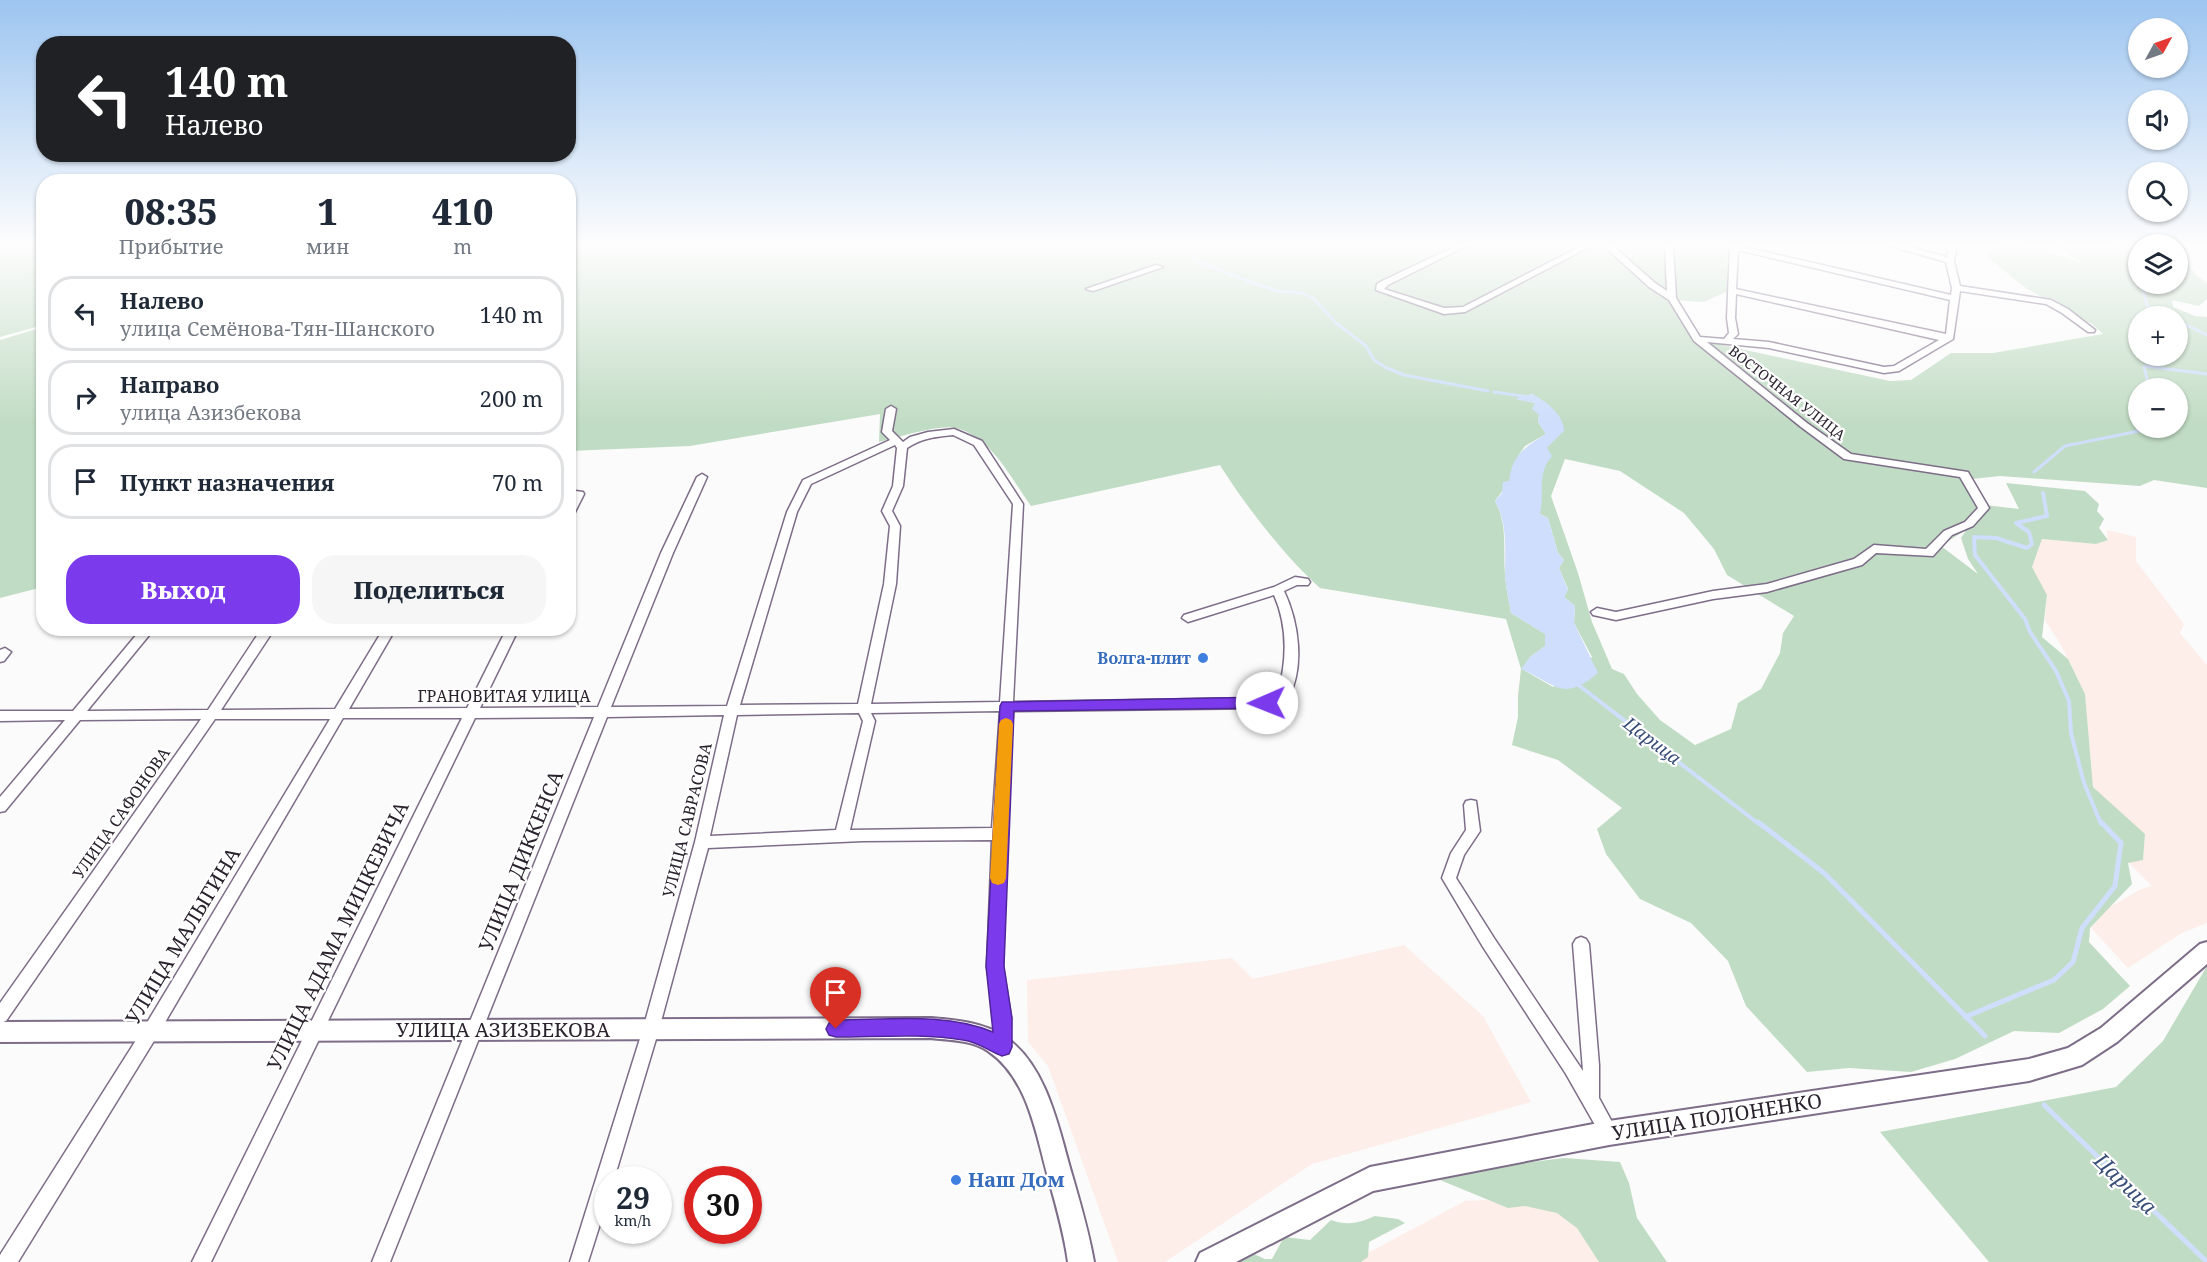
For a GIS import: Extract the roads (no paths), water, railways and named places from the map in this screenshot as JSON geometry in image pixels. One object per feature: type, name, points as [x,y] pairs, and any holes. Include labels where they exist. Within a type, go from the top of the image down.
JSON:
[{"type":"main road","name":"УЛИЦА ПОЛОНЕНКО","points":[[1209,1262],[1370,1179],[1610,1133],[2040,1067],[2074,1057],[2109,1035],[2207,951]]},
{"type":"main road","name":"УЛИЦА АЗИЗБЕКОВА","points":[[0,1032],[930,1028],[964,1031],[986,1038],[1002,1047]]},
{"type":"main road","points":[[1002,1047],[1016,1063],[1030,1088],[1044,1123],[1083,1258]]},
{"type":"street","points":[[1425,305],[1444,311],[1465,309],[1475,305]]},
{"type":"street","name":"ВОСТОЧНАЯ УЛИЦА","points":[[1597,612],[1616,616],[1713,595],[1767,588],[1858,562],[1874,549],[1929,553],[1948,533],[1969,524],[1984,508],[1964,474],[1848,457],[1803,425],[1697,339],[1676,305]]},
{"type":"street","points":[[1727,340],[1734,334],[1731,318],[1732,305]]},
{"type":"street","points":[[1795,305],[1940,338],[1950,337]]},
{"type":"street","points":[[1950,337],[1952,305]]},
{"type":"street","points":[[2054,305],[2065,310],[2091,330]]},
{"type":"street","points":[[1697,339],[1769,345],[1884,370],[1896,369],[1950,337]]},
{"type":"street","points":[[841,837],[869,722],[863,709],[890,584],[895,525],[887,511],[898,486],[899,444],[886,432],[891,409]]},
{"type":"street","name":"УЛИЦА САВРАСОВА","points":[[579,1262],[651,1029],[702,842],[732,710],[792,512],[807,482],[899,444],[923,436],[954,432],[978,442],[1018,504],[999,834],[995,966],[1003,1018],[1002,1047]]},
{"type":"street","name":"УЛИЦА ДИККЕНСА","points":[[381,1262],[667,553],[702,477]]},
{"type":"street","points":[[1188,618],[1278,590],[1295,581],[1304,582]]},
{"type":"street","name":"ГРАНОВИТАЯ УЛИЦА","points":[[0,716],[211,716],[472,711],[603,712],[1267,703],[1284,696],[1290,679],[1292,634],[1288,608],[1278,590]]},
{"type":"street","points":[[0,807],[142,636]]},
{"type":"street","name":"УЛИЦА САФОНОВА","points":[[0,1016],[211,716],[264,636]]},
{"type":"street","name":"УЛИЦА МАЛЫГИНА","points":[[7,1262],[151,1031],[385,636]]},
{"type":"street","name":"УЛИЦА АДАМА МИЦКЕВИЧА","points":[[201,1262],[509,636]]},
{"type":"street","points":[[1471,805],[1473,831],[1458,853],[1449,878],[1467,911],[1591,1097],[1610,1133]]},
{"type":"street","points":[[702,842],[863,835],[999,834]]},
{"type":"street","points":[[1581,944],[1591,1065],[1591,1097]]},
{"type":"water","points":[[1532,394],[1543,400],[1558,414],[1563,425],[1564,431],[1547,448],[1552,456],[1542,477],[1540,514],[1548,518],[1558,553],[1564,560],[1559,568],[1568,590],[1564,597],[1575,606],[1574,623],[1598,673],[1586,682],[1567,689],[1551,685],[1521,669],[1530,657],[1545,646],[1545,634],[1511,613],[1505,576],[1504,528],[1495,501],[1502,493],[1503,482],[1509,481],[1516,458],[1546,434],[1538,422],[1539,415],[1532,409],[1535,403],[1515,399]]},
{"type":"waterway","name":"Царица","points":[[1319,305],[1336,323],[1366,346],[1374,360],[1385,367],[1404,375],[1488,391]]},
{"type":"waterway","points":[[2188,326],[2207,335]]},
{"type":"waterway","points":[[2147,378],[2144,366],[2207,374]]},
{"type":"waterway","name":"Царица","points":[[1494,392],[1529,397]]},
{"type":"waterway","points":[[2034,472],[2065,446],[2128,433]]},
{"type":"waterway","points":[[2043,493],[2047,516],[2016,523],[2029,532],[2032,544],[2027,548],[1996,538],[1974,537],[1975,555],[2025,619],[2030,632],[2056,671],[2069,701],[2071,733],[2084,783],[2101,824]]},
{"type":"waterway","name":"Царица","points":[[1577,684],[1759,824]]},
{"type":"waterway","name":"Царица","points":[[1758,822],[1824,873],[1966,1017]]},
{"type":"waterway","points":[[1966,1017],[2054,980],[2073,962],[2082,928],[2115,886],[2121,843],[2101,822]]},
{"type":"waterway","name":"Царица","points":[[1966,1017],[1985,1036]]},
{"type":"waterway","name":"Царица","points":[[2044,1105],[2207,1262]]},
{"type":"place","name":"Волга-плит","points":[[1203,658]]},
{"type":"place","name":"Наш Дом","points":[[956,1180]]}]
